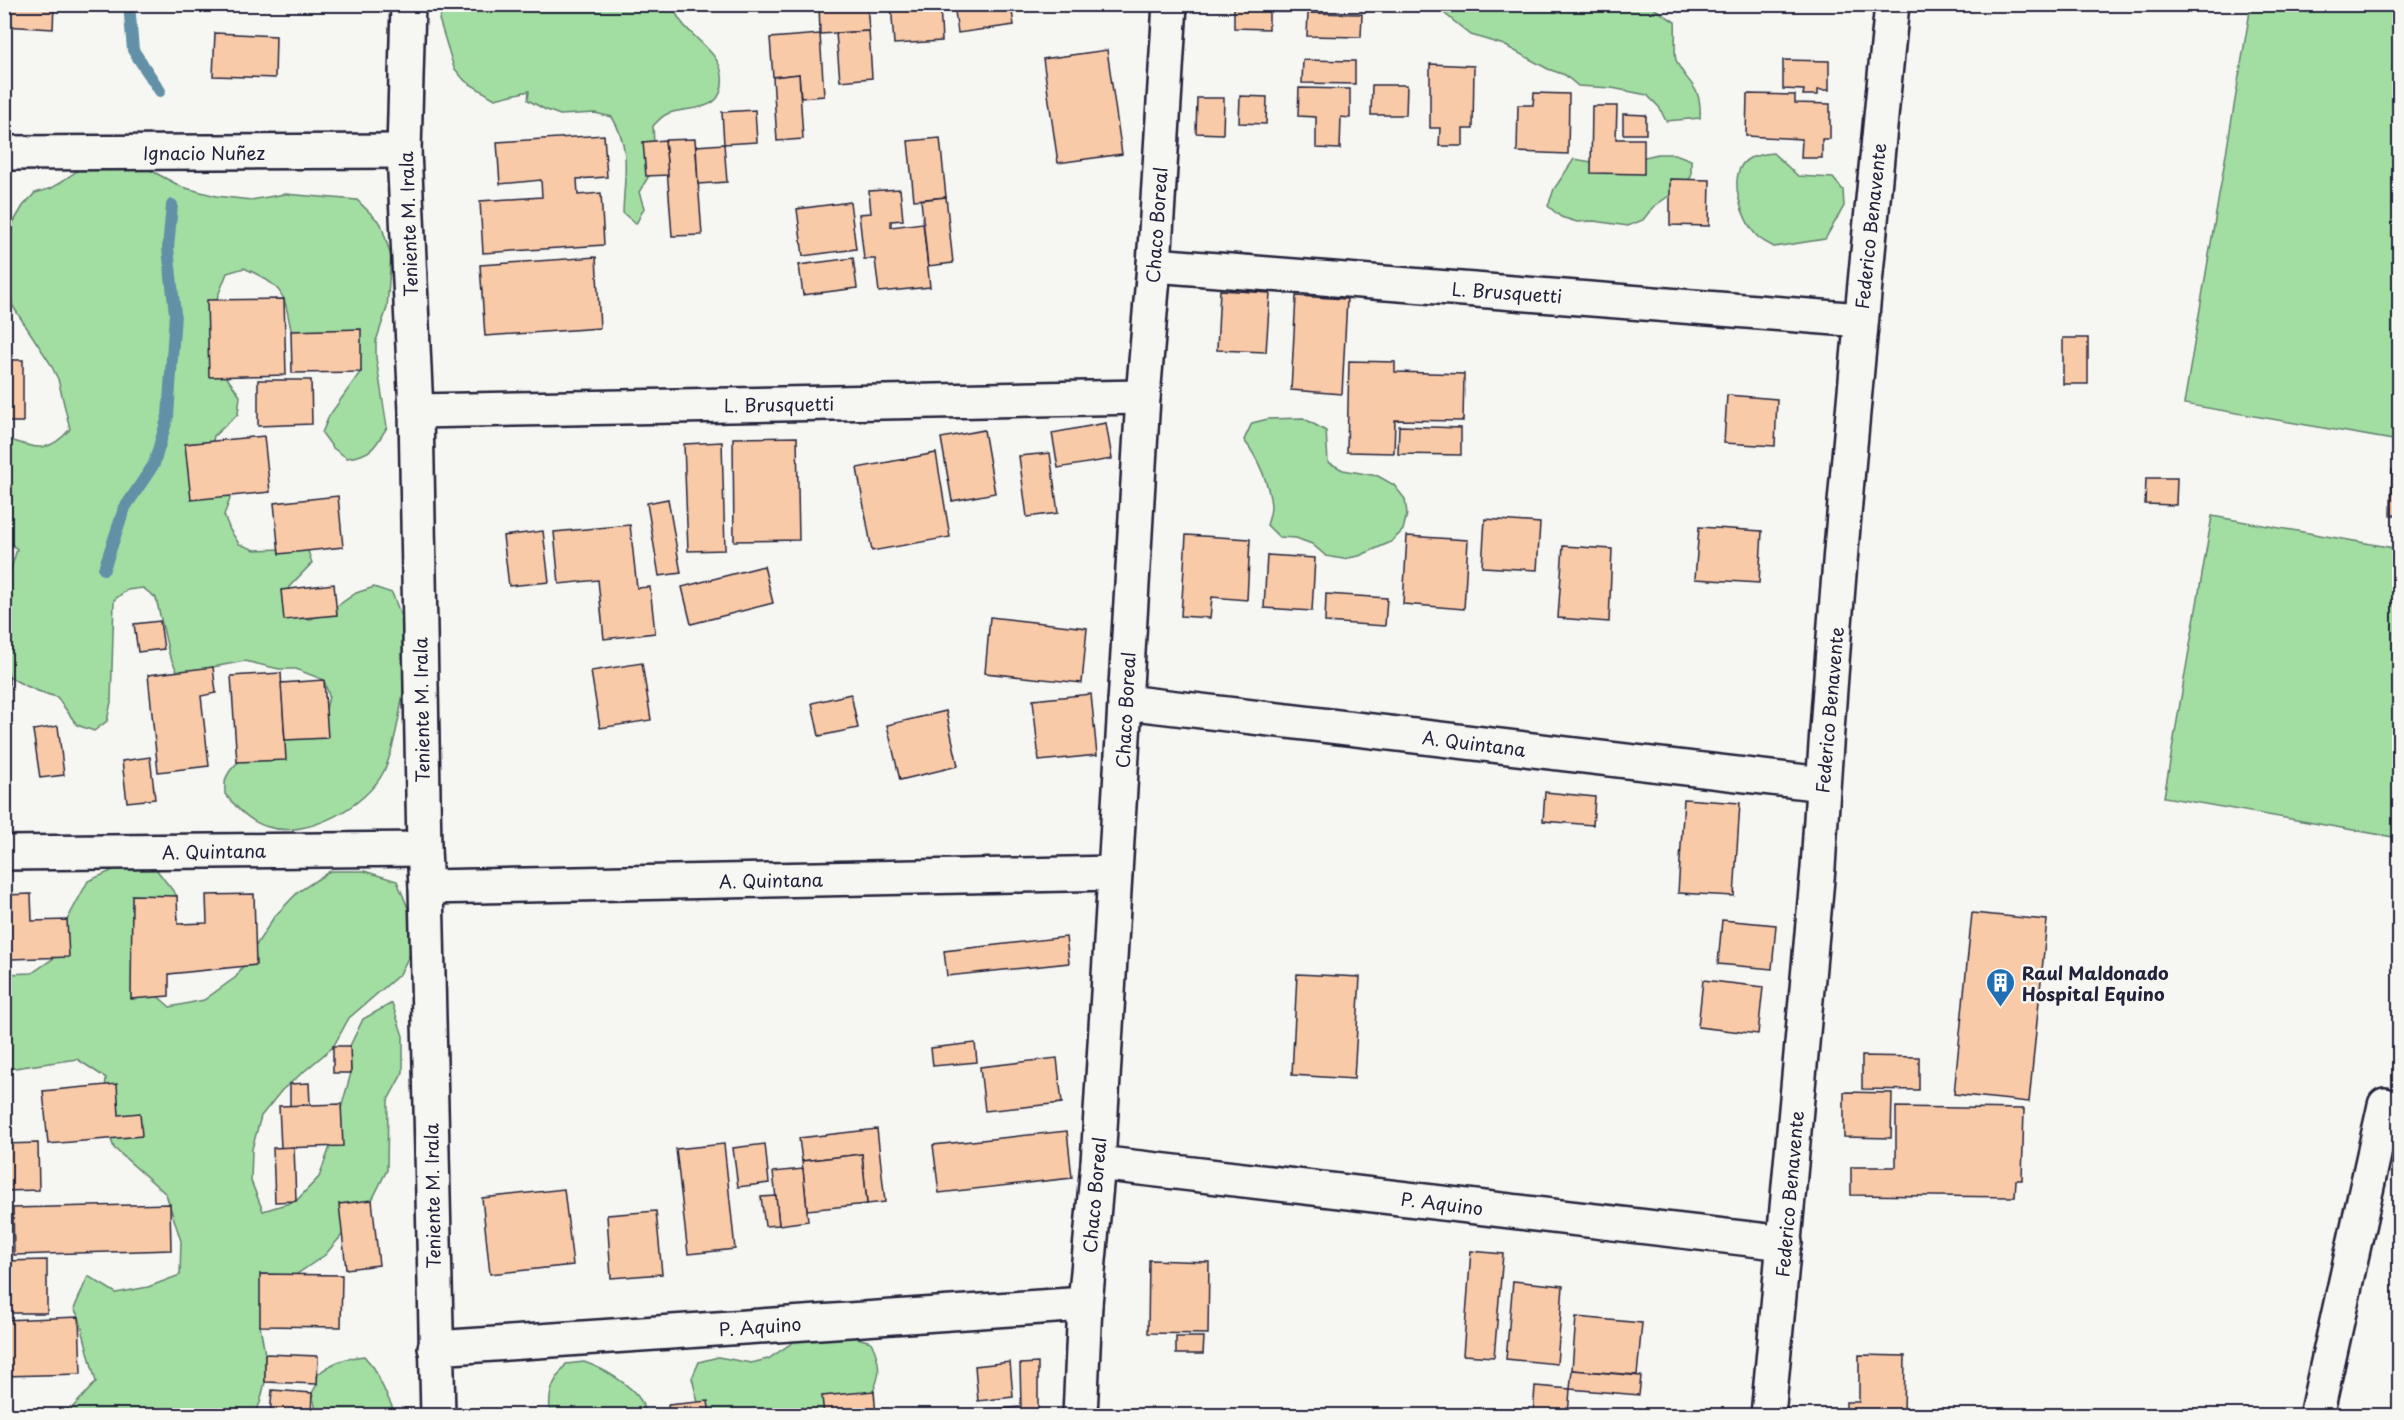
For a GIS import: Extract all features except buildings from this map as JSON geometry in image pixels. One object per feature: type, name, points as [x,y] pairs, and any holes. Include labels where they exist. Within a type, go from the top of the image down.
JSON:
[{"type":"street","name":"Teniente M. Irala","points":[[408,4],[404,151],[416,411],[438,1416]]},
{"type":"street","name":"Chaco Boreal","points":[[1080,1416],[1084,1304],[1098,1163],[1143,397],[1154,265],[1170,4]]},
{"type":"street","name":"Federico Benavente","points":[[1768,1416],[1818,868],[1861,320],[1892,4]]},
{"type":"street","name":"Ignacio Nuñez","points":[[4,153],[404,151]]},
{"type":"street","name":"L. Brusquetti","points":[[1154,265],[1861,320]]},
{"type":"street","name":"L. Brusquetti","points":[[416,411],[1143,397]]},
{"type":"street","name":"A. Quintana","points":[[1125,702],[1823,784]]},
{"type":"street","name":"A. Quintana","points":[[4,853],[424,849]]},
{"type":"street","name":"A. Quintana","points":[[426,887],[1115,873]]},
{"type":"street","points":[[2316,1416],[2385,1105]]},
{"type":"street","name":"P. Aquino","points":[[1098,1163],[1785,1243]]},
{"type":"street","name":"P. Aquino","points":[[435,1348],[1084,1304]]},
{"type":"green space","points":[[447,5],[673,5],[683,24],[714,56],[722,75],[722,88],[712,103],[667,114],[653,126],[658,161],[639,192],[644,208],[636,224],[623,213],[625,152],[612,117],[595,113],[560,115],[528,100],[529,91],[495,99],[465,81],[454,68],[439,19]]},
{"type":"green space","points":[[1434,5],[1649,5],[1675,22],[1676,60],[1699,98],[1700,118],[1666,121],[1659,107],[1647,95],[1612,88],[1578,86],[1565,75],[1548,69],[1504,45],[1471,35]]},
{"type":"green space","points":[[2251,5],[2399,5],[2399,441],[2184,404]]},
{"type":"green space","points":[[1773,153],[1798,176],[1833,178],[1843,190],[1844,206],[1825,239],[1774,247],[1752,230],[1738,197],[1738,174],[1742,165],[1750,158]]},
{"type":"green space","points":[[1658,154],[1675,154],[1691,160],[1691,177],[1679,189],[1653,207],[1643,220],[1628,226],[1594,221],[1577,222],[1561,217],[1548,206],[1554,189],[1574,159],[1610,165]]},
{"type":"green space","points":[[133,161],[182,187],[216,196],[251,200],[285,194],[357,200],[381,224],[391,256],[387,308],[376,341],[376,358],[387,427],[376,445],[362,455],[347,458],[333,448],[322,433],[329,416],[361,371],[356,367],[296,348],[284,299],[272,284],[244,268],[227,273],[208,321],[220,368],[240,396],[238,414],[214,436],[210,454],[226,483],[230,499],[224,515],[230,530],[239,544],[255,550],[307,548],[312,563],[289,587],[284,603],[294,618],[311,619],[327,613],[356,593],[374,587],[392,593],[404,629],[406,671],[404,689],[393,744],[384,771],[376,784],[364,796],[334,817],[317,824],[283,829],[261,825],[244,814],[225,794],[225,780],[233,767],[256,749],[301,724],[325,714],[329,696],[324,680],[296,669],[279,669],[245,661],[213,667],[206,676],[191,681],[177,671],[169,654],[156,598],[143,588],[127,590],[114,600],[111,702],[107,721],[94,731],[77,725],[57,697],[9,677],[5,669],[5,589],[17,549],[5,539],[4,438],[40,447],[54,443],[70,429],[58,379],[12,305],[7,251],[13,223],[23,206],[35,193],[52,188],[83,167]]},
{"type":"green space","points":[[1303,418],[1326,431],[1328,462],[1343,470],[1378,476],[1394,485],[1405,499],[1407,514],[1403,530],[1391,542],[1359,556],[1343,559],[1326,556],[1312,544],[1296,538],[1279,537],[1267,525],[1271,506],[1268,489],[1258,463],[1244,440],[1252,423],[1268,419]]},
{"type":"green space","points":[[2212,516],[2399,549],[2399,838],[2164,797]]},
{"type":"green space","points":[[118,868],[156,869],[177,896],[142,950],[145,985],[170,1007],[204,1000],[236,977],[274,917],[298,892],[330,871],[364,871],[397,881],[408,908],[416,942],[400,974],[349,1018],[333,1047],[282,1090],[261,1116],[252,1149],[251,1181],[263,1211],[296,1201],[319,1177],[351,1073],[350,1046],[363,1019],[392,1003],[403,1036],[403,1072],[388,1100],[387,1170],[372,1200],[325,1255],[269,1293],[260,1326],[265,1354],[265,1382],[260,1403],[254,1415],[45,1415],[72,1408],[96,1382],[79,1317],[74,1309],[88,1276],[116,1293],[148,1287],[180,1275],[181,1241],[166,1194],[114,1148],[103,1116],[106,1078],[77,1059],[8,1069],[5,1074],[5,974],[32,973],[61,953],[67,920],[88,881]]},
{"type":"green space","points":[[854,1337],[871,1342],[879,1367],[875,1388],[867,1405],[820,1416],[701,1415],[692,1378],[699,1362],[718,1357],[751,1363],[768,1359],[798,1339]]},
{"type":"green space","points":[[364,1356],[374,1368],[396,1415],[317,1415],[312,1393],[317,1384],[318,1374],[340,1361]]},
{"type":"green space","points":[[584,1362],[607,1372],[630,1389],[641,1401],[645,1415],[550,1415],[550,1394],[557,1377],[566,1364]]},
{"type":"waterway","points":[[129,4],[133,50],[160,91]]},
{"type":"waterway","points":[[104,569],[124,509],[154,464],[168,416],[175,314],[168,248],[172,205]]},
{"type":"place","name":"Raul Maldonado Hospital Equino","points":[[2001,1008]]}]
